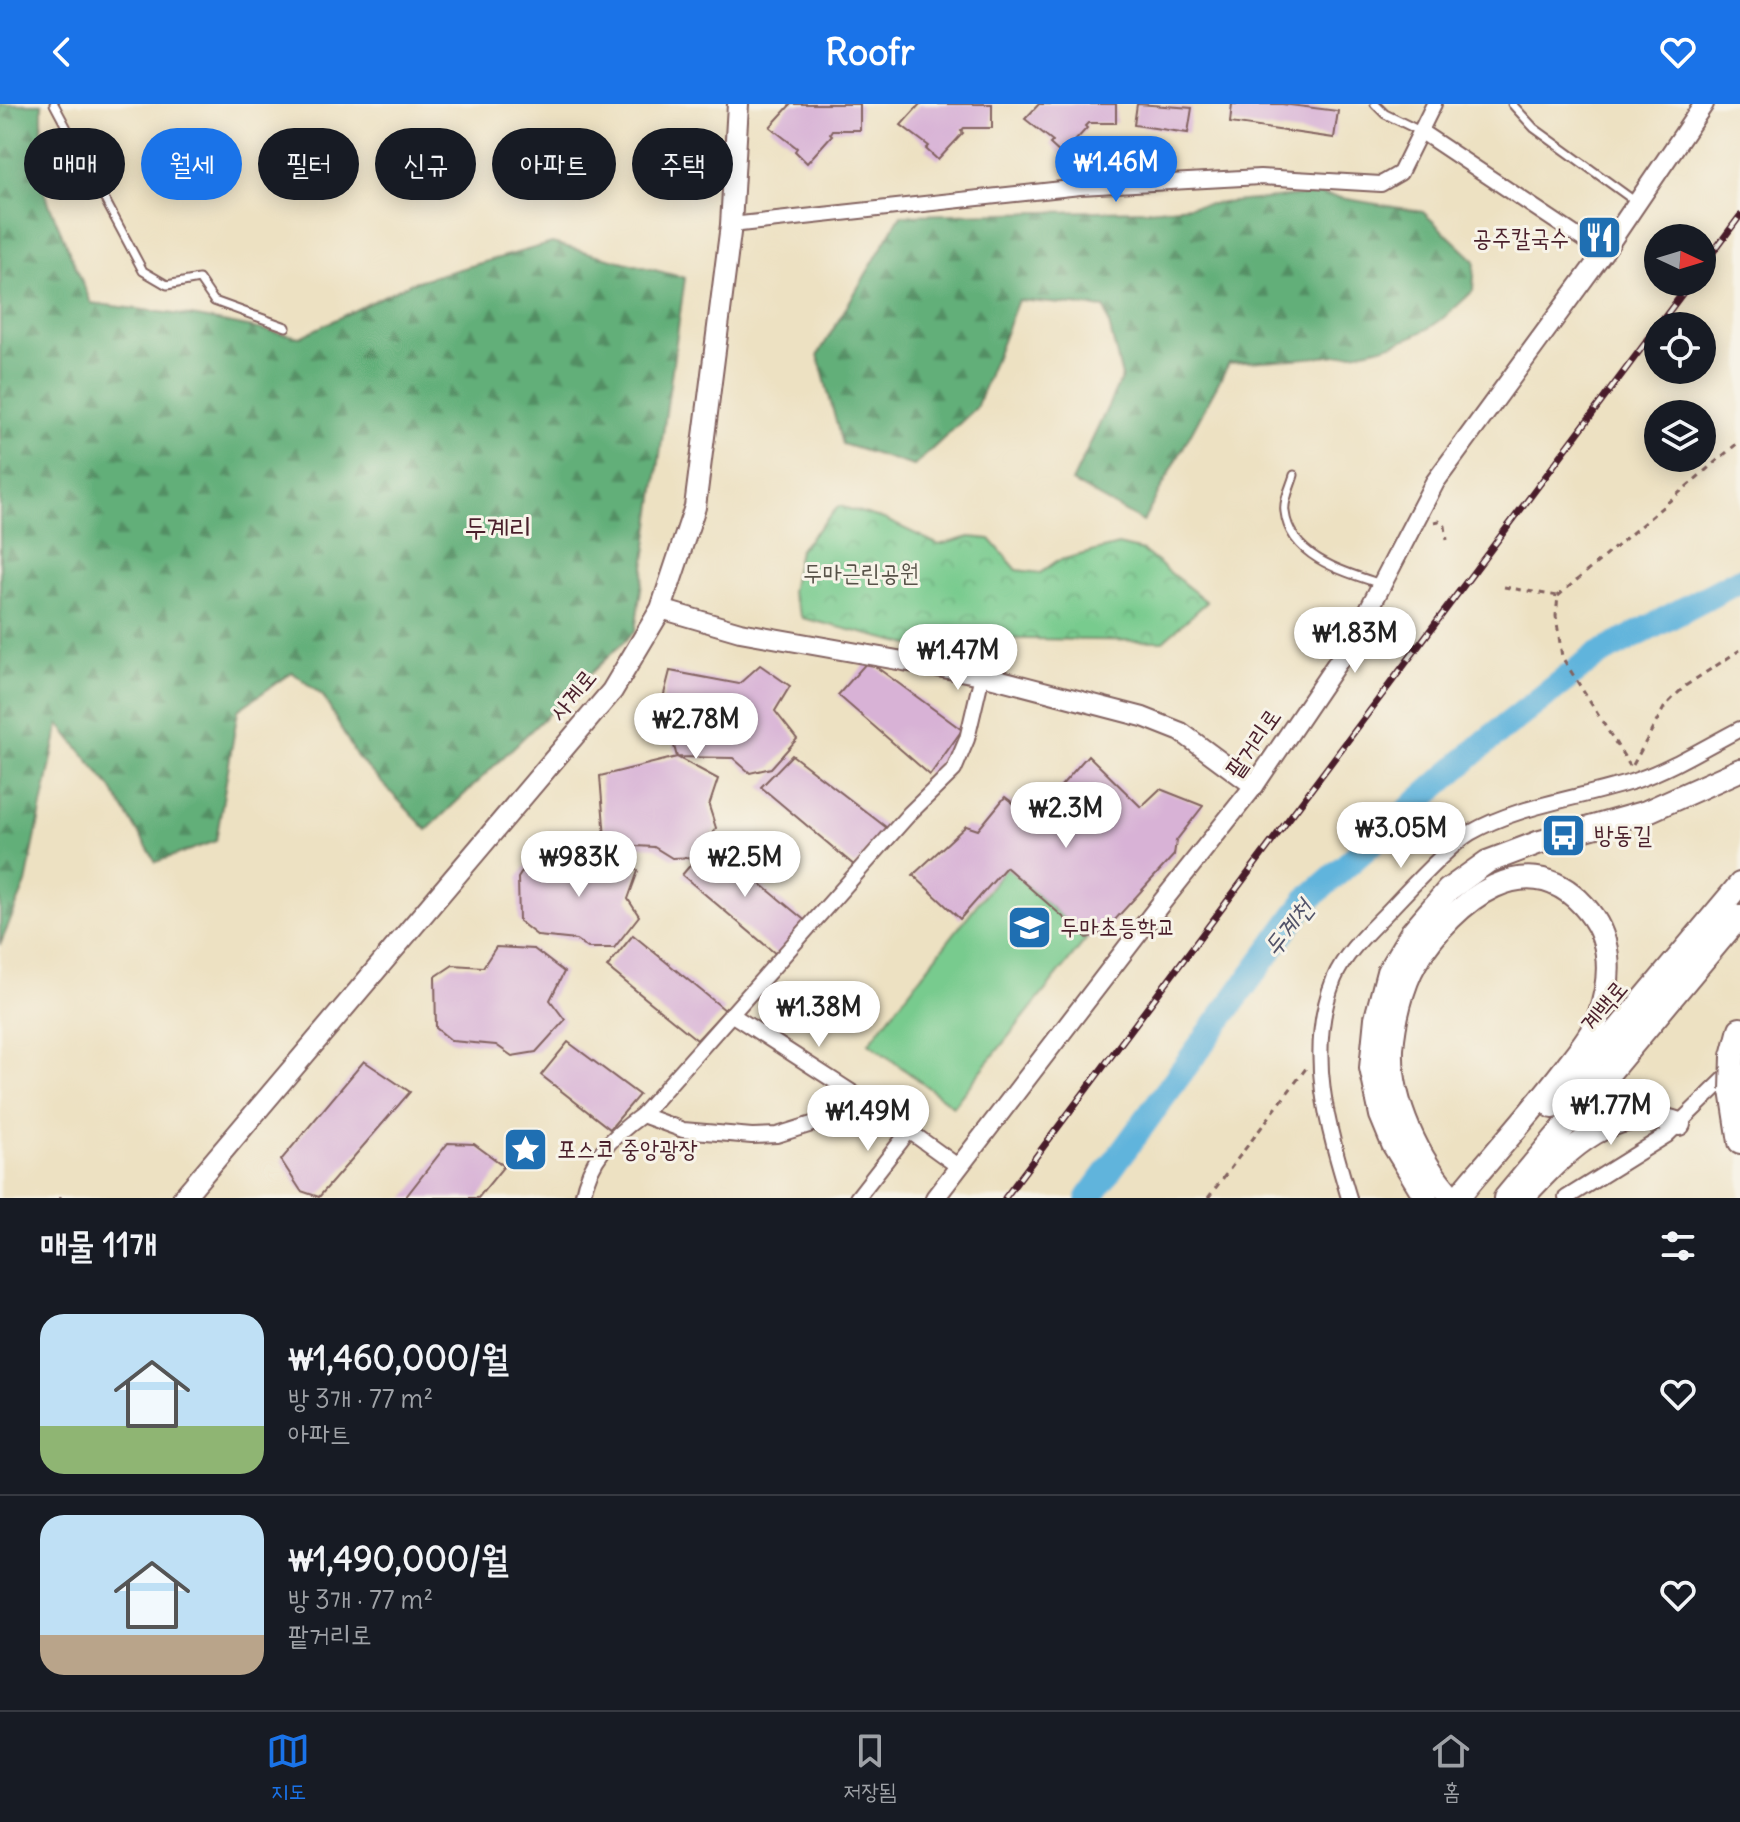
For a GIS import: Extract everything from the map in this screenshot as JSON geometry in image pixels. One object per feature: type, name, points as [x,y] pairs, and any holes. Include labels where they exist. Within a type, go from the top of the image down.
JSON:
[{"type":"highway","points":[[1440,1194],[1393,1144],[1381,1115],[1371,1068],[1376,1018],[1388,972],[1412,932],[1448,890],[1487,862],[1540,842],[1646,812],[1740,770]]},
{"type":"highway","points":[[1529,877],[1556,883],[1581,901],[1604,937],[1608,963],[1607,987],[1598,1018],[1585,1041],[1541,1100],[1440,1194],[1410,1131],[1397,1091],[1392,1051],[1400,1006],[1415,964],[1443,925],[1474,896],[1501,881],[1529,877]]},
{"type":"highway","name":"계백로","points":[[1477,1198],[1740,884]]},
{"type":"highway","name":"계백로","points":[[1505,1198],[1740,916]]},
{"type":"highway","points":[[1740,1029],[1732,1090],[1740,1142]]},
{"type":"highway","points":[[1522,1198],[1548,1171],[1599,1129],[1630,1118],[1658,1116],[1679,1124]]},
{"type":"main road","name":"사계로","points":[[183,1198],[612,691],[661,609],[695,507],[731,225],[738,104]]},
{"type":"street","points":[[731,225],[1095,186],[1260,177],[1381,184],[1400,173],[1434,104]]},
{"type":"street","name":"팥거리로","points":[[935,1198],[1254,786],[1354,638],[1435,482],[1603,253],[1704,104]]},
{"type":"street","points":[[1420,131],[1603,253]]},
{"type":"street","points":[[661,609],[740,632],[982,675],[1143,717],[1181,732],[1254,786]]},
{"type":"street","points":[[582,1198],[595,1160],[612,1137],[642,1115],[910,813],[954,770],[967,739],[982,675]]},
{"type":"street","points":[[1349,1198],[1330,1133],[1320,1049],[1324,1015],[1334,978],[1350,952],[1406,892],[1468,834],[1505,818],[1640,779],[1740,729]]},
{"type":"street","points":[[731,1014],[887,1115],[959,1167]]},
{"type":"street","points":[[1566,1198],[1667,1135],[1736,1060]]},
{"type":"street","points":[[642,1115],[683,1130],[752,1136],[777,1135],[847,1113],[887,1115]]},
{"type":"street","points":[[857,1198],[909,1131]]},
{"type":"lane","points":[[54,104],[143,271],[167,285],[199,279],[214,301],[286,327]]},
{"type":"lane","points":[[1375,104],[1385,114],[1420,131]]},
{"type":"lane","points":[[1512,104],[1534,128],[1638,203]]},
{"type":"lane","points":[[1294,475],[1284,508],[1289,529],[1304,548],[1335,568],[1381,584]]},
{"type":"path","points":[[1740,441],[1558,596],[1556,616],[1562,657],[1632,768],[1665,706],[1685,686],[1740,650]]},
{"type":"path","points":[[1504,587],[1558,596]]},
{"type":"path","points":[[1208,1198],[1320,1049]]},
{"type":"green space","points":[[0,104],[42,104],[42,128],[24,128],[24,200],[47,200],[91,303],[197,317],[300,337],[410,283],[552,243],[685,278],[635,631],[427,830],[357,757],[323,696],[292,672],[238,710],[216,841],[156,862],[110,786],[59,724],[26,883],[0,945]]},
{"type":"green space","points":[[1318,194],[1423,212],[1475,261],[1473,291],[1435,324],[1389,345],[1336,356],[1229,363],[1143,522],[1072,482],[1122,377],[1105,308],[1018,300],[976,408],[914,466],[842,444],[818,355],[901,215],[1147,210]]},
{"type":"green space","name":"두마근린공원","points":[[839,506],[884,519],[939,545],[970,537],[990,539],[1017,570],[1040,573],[1057,561],[1118,545],[1143,551],[1207,602],[1163,641],[964,638],[954,656],[802,618],[791,592],[799,550]]},
{"type":"green space","points":[[1006,867],[1087,938],[953,1106],[869,1043]]},
{"type":"building","points":[[791,104],[860,104],[860,130],[832,130],[832,135],[807,163],[795,151],[797,148],[770,127]]},
{"type":"building","points":[[920,104],[992,104],[992,128],[964,128],[938,160],[926,149],[929,146],[901,125]]},
{"type":"building","points":[[1039,104],[1116,104],[1116,123],[1088,123],[1062,155],[1050,144],[1053,141],[1025,119]]},
{"type":"building","points":[[1137,104],[1192,108],[1188,133],[1134,125]]},
{"type":"building","points":[[1232,104],[1282,104],[1338,111],[1334,138],[1230,123]]},
{"type":"building","points":[[868,661],[962,730],[930,775],[838,695]]},
{"type":"building","points":[[760,665],[790,686],[775,711],[797,739],[771,768],[750,773],[733,758],[677,757],[662,702],[670,671],[739,684]]},
{"type":"building","points":[[792,755],[887,828],[855,866],[761,787]]},
{"type":"building","name":"두마초등학교","points":[[1088,755],[1141,807],[1160,789],[1203,806],[1176,841],[1174,855],[1103,933],[1087,938],[1006,867],[960,919],[913,875],[966,826],[978,830],[1005,797],[1033,818]]},
{"type":"building","points":[[677,757],[718,779],[709,806],[716,828],[697,857],[672,858],[654,847],[617,845],[605,838],[600,776]]},
{"type":"building","points":[[710,842],[808,923],[777,955],[682,875]]},
{"type":"building","points":[[608,851],[638,871],[628,899],[639,916],[614,948],[588,948],[576,940],[538,936],[519,921],[518,878],[527,864],[557,865],[569,852]]},
{"type":"building","points":[[633,935],[725,1010],[697,1040],[607,967]]},
{"type":"building","points":[[496,947],[534,949],[564,972],[550,1000],[565,1020],[536,1052],[512,1056],[496,1045],[452,1041],[436,1028],[435,977],[453,965],[483,967]]},
{"type":"building","points":[[568,1042],[639,1095],[610,1129],[541,1075]]},
{"type":"building","points":[[364,1061],[410,1092],[319,1197],[301,1191],[281,1160]]},
{"type":"building","points":[[448,1143],[474,1144],[504,1166],[478,1198],[405,1198]]},
{"type":"waterway","name":"두계천","points":[[1089,1198],[1307,900],[1487,741],[1594,657],[1740,580]]},
{"type":"railway","points":[[1716,248],[1740,216]]},
{"type":"railway","points":[[1005,1198],[1681,296]]},
{"type":"place","name":"공주칼국수","points":[[1600,238]]},
{"type":"place","name":"방동길","points":[[1563,835]]},
{"type":"place","name":"두마초등학교","points":[[1029,927]]},
{"type":"place","name":"포스코 중앙광장","points":[[526,1149]]},
{"type":"district","name":"두계리","points":[[498,527]]}]
